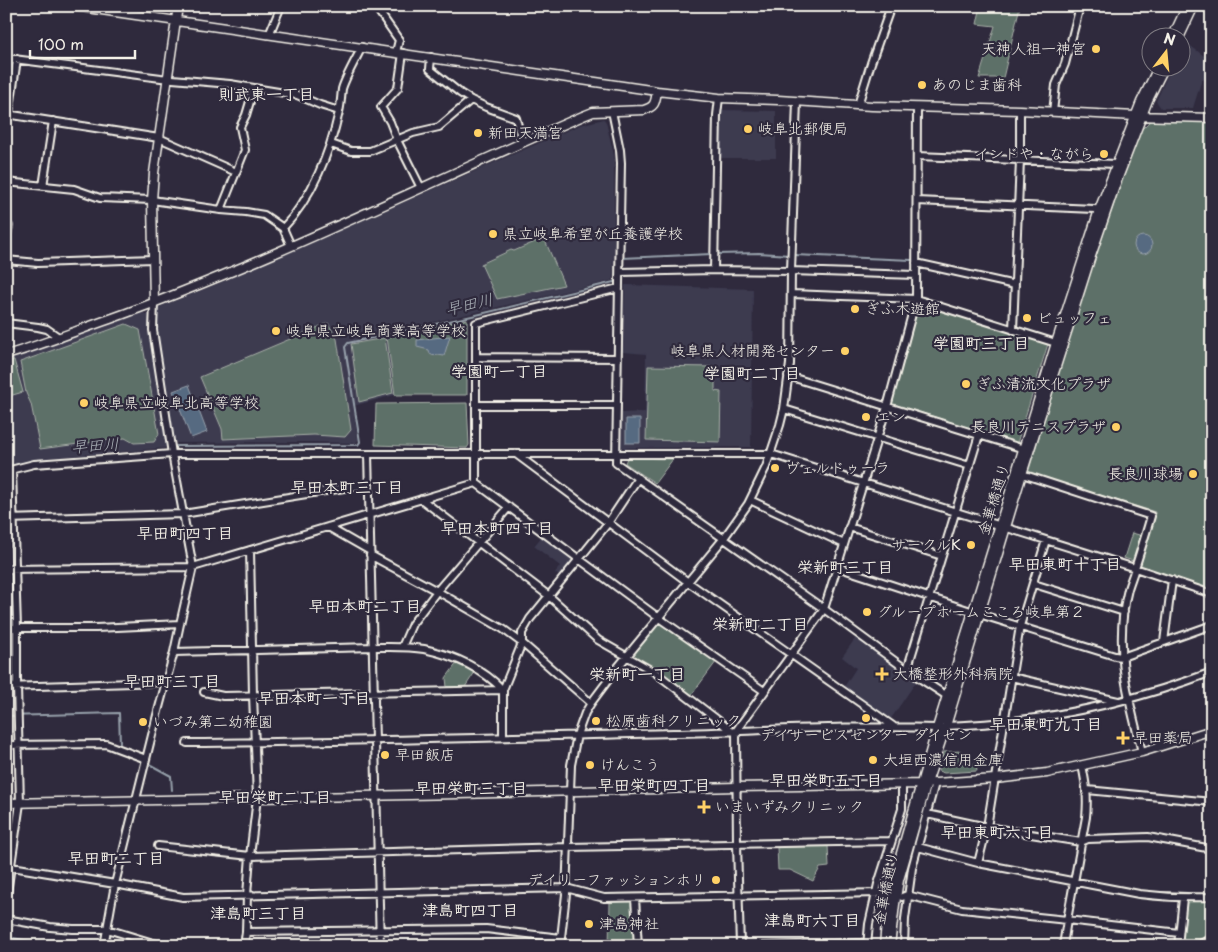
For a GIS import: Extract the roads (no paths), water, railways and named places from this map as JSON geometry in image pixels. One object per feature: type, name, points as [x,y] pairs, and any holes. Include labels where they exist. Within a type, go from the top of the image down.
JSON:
[{"type":"street","points":[[74,6],[656,91],[719,98],[917,108],[1212,118]]},
{"type":"street","points":[[104,946],[115,884],[174,652],[193,567],[153,330],[152,200],[178,6]]},
{"type":"street","points":[[269,35],[281,6]]},
{"type":"street","points":[[376,6],[399,40],[398,88],[381,107],[421,188]]},
{"type":"street","points":[[858,105],[891,6]]},
{"type":"street","points":[[1053,112],[1056,85],[1065,64],[1080,6]]},
{"type":"street","points":[[1177,28],[1188,6]]},
{"type":"street","points":[[1184,28],[1194,6]]},
{"type":"street","points":[[283,228],[295,215],[312,187],[331,144],[342,88],[362,48]]},
{"type":"street","points":[[6,58],[168,79],[230,84],[297,95],[339,111]]},
{"type":"street","points":[[432,58],[430,69],[460,93],[486,107],[516,118],[522,142]]},
{"type":"street","points":[[17,59],[7,115],[159,138],[236,172]]},
{"type":"street","name":"金華橋通り","points":[[941,727],[1003,526],[1056,343],[1099,210],[1116,164],[1154,78]]},
{"type":"street","name":"金華橋通り","points":[[1003,526],[1022,474],[1091,256],[1138,116],[1159,78]]},
{"type":"street","points":[[222,210],[245,150],[240,127],[246,115],[254,88]]},
{"type":"street","points":[[6,355],[60,338],[232,272],[582,116],[594,112],[644,110],[651,108],[656,102],[656,91]]},
{"type":"street","points":[[714,270],[717,115],[719,98]]},
{"type":"street","points":[[331,144],[351,151],[370,151],[414,133],[440,128],[471,100]]},
{"type":"street","points":[[561,946],[560,938],[566,888],[571,765],[577,735],[585,713],[627,656],[724,538],[750,500],[771,454],[780,425],[790,364],[791,270],[797,101]]},
{"type":"street","points":[[740,946],[733,731],[824,609],[878,438],[916,299],[917,108]]},
{"type":"street","points":[[1013,330],[1020,160],[1020,110]]},
{"type":"street","points":[[612,111],[621,163],[616,462],[907,670],[947,696]]},
{"type":"street","points":[[43,186],[52,122]]},
{"type":"street","points":[[917,156],[1116,164]]},
{"type":"street","points":[[6,182],[74,189],[100,198],[152,200],[264,215],[283,228],[291,246]]},
{"type":"street","points":[[917,201],[1099,210]]},
{"type":"street","points":[[6,226],[8,226],[6,239]]},
{"type":"street","points":[[6,260],[38,263],[152,259]]},
{"type":"street","points":[[916,263],[1015,285]]},
{"type":"street","points":[[620,272],[791,270],[916,276]]},
{"type":"street","points":[[476,482],[476,323],[619,288]]},
{"type":"street","points":[[792,294],[916,299],[1056,343]]},
{"type":"street","points":[[6,323],[47,329],[60,338]]},
{"type":"street","points":[[476,357],[618,358]]},
{"type":"street","points":[[788,376],[1024,449]]},
{"type":"street","points":[[476,406],[617,405]]},
{"type":"street","points":[[784,409],[970,466]]},
{"type":"street","points":[[907,670],[979,435]]},
{"type":"street","points":[[6,900],[9,867],[20,803],[17,628],[9,470],[34,464],[172,451],[368,454],[771,454],[956,511],[1212,594]]},
{"type":"street","points":[[368,454],[380,946]]},
{"type":"street","points":[[516,454],[688,582],[893,726]]},
{"type":"street","points":[[1022,474],[1152,516],[1128,589],[1122,642],[1122,657],[1128,699],[1142,752]]},
{"type":"street","points":[[504,737],[502,690],[522,643],[522,633],[530,619],[608,523],[638,478]]},
{"type":"street","points":[[6,569],[193,567],[476,482]]},
{"type":"street","points":[[476,482],[659,618],[764,691]]},
{"type":"street","points":[[10,518],[183,514],[369,484]]},
{"type":"street","points":[[421,499],[550,596],[598,640],[656,673],[733,731]]},
{"type":"street","points":[[750,500],[844,544]]},
{"type":"street","points":[[402,647],[412,624],[437,590],[509,507]]},
{"type":"street","points":[[328,527],[503,629],[522,643],[591,703]]},
{"type":"street","points":[[849,527],[942,556]]},
{"type":"street","points":[[978,863],[987,827],[1020,626],[1046,540]]},
{"type":"street","points":[[244,946],[256,798],[250,550]]},
{"type":"street","points":[[837,566],[929,598],[1114,656],[1122,657],[1212,626]]},
{"type":"street","points":[[1164,642],[1172,580]]},
{"type":"street","points":[[1034,584],[1124,612]]},
{"type":"street","name":"金華橋通り","points":[[890,946],[894,904],[899,880],[928,783],[947,696],[976,613]]},
{"type":"street","points":[[6,628],[96,628],[180,624]]},
{"type":"street","points":[[174,652],[373,647],[423,649],[458,660],[482,672],[495,681],[502,690]]},
{"type":"street","points":[[187,743],[255,743],[893,726],[941,727],[1040,717],[1119,701],[1212,672]]},
{"type":"street","points":[[1012,676],[1119,701]]},
{"type":"street","points":[[6,687],[165,682]]},
{"type":"street","points":[[204,692],[223,696],[502,690]]},
{"type":"street","points":[[6,803],[902,784],[995,779],[1047,773],[1082,766],[1142,752],[1212,730]]},
{"type":"street","points":[[6,745],[106,744],[146,759]]},
{"type":"street","points":[[1063,946],[1086,818],[1087,790],[1082,766]]},
{"type":"street","points":[[904,946],[904,896],[927,814],[928,783]]},
{"type":"street","name":"金華橋通り","points":[[884,946],[891,888],[928,783]]},
{"type":"street","points":[[762,946],[867,944],[869,924],[891,841],[902,808],[902,784]]},
{"type":"street","points":[[1087,790],[1212,802]]},
{"type":"street","points":[[927,814],[987,827],[1082,842],[1088,839],[1148,837],[1212,849]]},
{"type":"street","points":[[158,846],[250,856],[568,847],[891,841]]},
{"type":"street","points":[[918,847],[978,863],[1139,894],[1184,898],[1212,897]]},
{"type":"street","points":[[9,867],[183,897],[566,888],[604,898],[878,893]]},
{"type":"street","points":[[904,896],[962,909],[1179,933]]},
{"type":"street","points":[[635,898],[638,946]]},
{"type":"street","points":[[1178,946],[1184,898]]},
{"type":"street","points":[[6,919],[50,927],[107,929],[163,946]]},
{"type":"street","points":[[246,932],[486,929],[560,938]]},
{"type":"street","points":[[1197,946],[1212,938]]},
{"type":"water","points":[[1143,236],[1149,239],[1152,245],[1149,251],[1143,254],[1137,251],[1134,245],[1137,239]]},
{"type":"water","points":[[450,336],[444,356],[432,355],[429,350],[417,347],[417,340]]},
{"type":"water","points":[[189,385],[207,432],[191,438],[173,391]]},
{"type":"water","points":[[626,419],[640,419],[640,443],[626,443]]},
{"type":"waterway","name":"早田川","points":[[717,254],[759,253],[790,255]]},
{"type":"waterway","name":"早田川","points":[[622,258],[712,254]]},
{"type":"waterway","name":"早田川","points":[[794,255],[912,260]]},
{"type":"waterway","name":"早田川","points":[[174,447],[358,445],[360,442],[345,347],[348,343],[614,282],[617,258]]},
{"type":"waterway","name":"早田川","points":[[60,459],[168,451]]},
{"type":"waterway","name":"早田川","points":[[6,467],[40,460]]},
{"type":"waterway","points":[[6,716],[119,713],[120,743]]},
{"type":"waterway","points":[[149,764],[171,776],[172,790]]},
{"type":"waterway","points":[[6,937],[30,941],[39,946]]},
{"type":"place","name":"天神人祖一神宮","points":[[1096,49]]},
{"type":"place","name":"あのじま歯科","points":[[922,85]]},
{"type":"place","name":"岐阜北郵便局","points":[[748,129]]},
{"type":"place","name":"新田天満宮","points":[[478,133]]},
{"type":"place","name":"インドや・ながら","points":[[1104,154]]},
{"type":"place","name":"県立岐阜希望が丘養護学校","points":[[493,234]]},
{"type":"place","name":"ぎふ木遊館","points":[[855,309]]},
{"type":"place","name":"ビュッフェ","points":[[1027,318]]},
{"type":"place","name":"岐阜県立岐阜商業高等学校","points":[[276,331]]},
{"type":"place","name":"岐阜県人材開発センター","points":[[845,351]]},
{"type":"place","name":"ぎふ清流文化プラザ","points":[[966,384]]},
{"type":"place","name":"岐阜県立岐阜北高等学校","points":[[84,403]]},
{"type":"place","name":"エン","points":[[866,417]]},
{"type":"place","name":"長良川テニスプラザ","points":[[1116,427]]},
{"type":"place","name":"ヴェルドゥーラ","points":[[775,468]]},
{"type":"place","name":"長良川球場","points":[[1193,474]]},
{"type":"place","name":"サークルK","points":[[971,545]]},
{"type":"place","name":"グループホームこころ岐阜第２","points":[[867,612]]},
{"type":"place","name":"大橋整形外科病院","points":[[882,674]]},
{"type":"place","name":"デイサービスセンター ダイセン","points":[[866,718]]},
{"type":"place","name":"松原歯科クリニック","points":[[596,721]]},
{"type":"place","name":"いづみ第二幼稚園","points":[[143,722]]},
{"type":"place","name":"早田薬局","points":[[1123,738]]},
{"type":"place","name":"早田飯店","points":[[385,755]]},
{"type":"place","name":"大垣西濃信用金庫","points":[[873,760]]},
{"type":"place","name":"けんこう","points":[[590,765]]},
{"type":"place","name":"いまいずみクリニック","points":[[704,807]]},
{"type":"place","name":"デイリーファッションホリ","points":[[716,880]]},
{"type":"place","name":"津島神社","points":[[589,924]]},
{"type":"district","name":"則武東一丁目","points":[[266,94]]},
{"type":"district","name":"学園町三丁目","points":[[981,343]]},
{"type":"district","name":"学園町一丁目","points":[[499,371]]},
{"type":"district","name":"学園町二丁目","points":[[752,373]]},
{"type":"district","name":"早田本町三丁目","points":[[347,487]]},
{"type":"district","name":"早田本町四丁目","points":[[497,528]]},
{"type":"district","name":"早田町四丁目","points":[[185,533]]},
{"type":"district","name":"早田東町十丁目","points":[[1065,564]]},
{"type":"district","name":"栄新町三丁目","points":[[845,567]]},
{"type":"district","name":"早田本町二丁目","points":[[365,606]]},
{"type":"district","name":"栄新町二丁目","points":[[760,624]]},
{"type":"district","name":"栄新町一丁目","points":[[637,674]]},
{"type":"district","name":"早田町三丁目","points":[[172,681]]},
{"type":"district","name":"早田本町一丁目","points":[[314,698]]},
{"type":"district","name":"早田東町九丁目","points":[[1046,724]]},
{"type":"district","name":"早田栄町五丁目","points":[[826,780]]},
{"type":"district","name":"早田栄町四丁目","points":[[654,785]]},
{"type":"district","name":"早田栄町三丁目","points":[[471,788]]},
{"type":"district","name":"早田栄町二丁目","points":[[275,797]]},
{"type":"district","name":"早田東町六丁目","points":[[997,832]]},
{"type":"district","name":"早田町二丁目","points":[[116,858]]},
{"type":"district","name":"津島町四丁目","points":[[470,910]]},
{"type":"district","name":"津島町三丁目","points":[[258,913]]},
{"type":"district","name":"津島町六丁目","points":[[812,920]]}]
